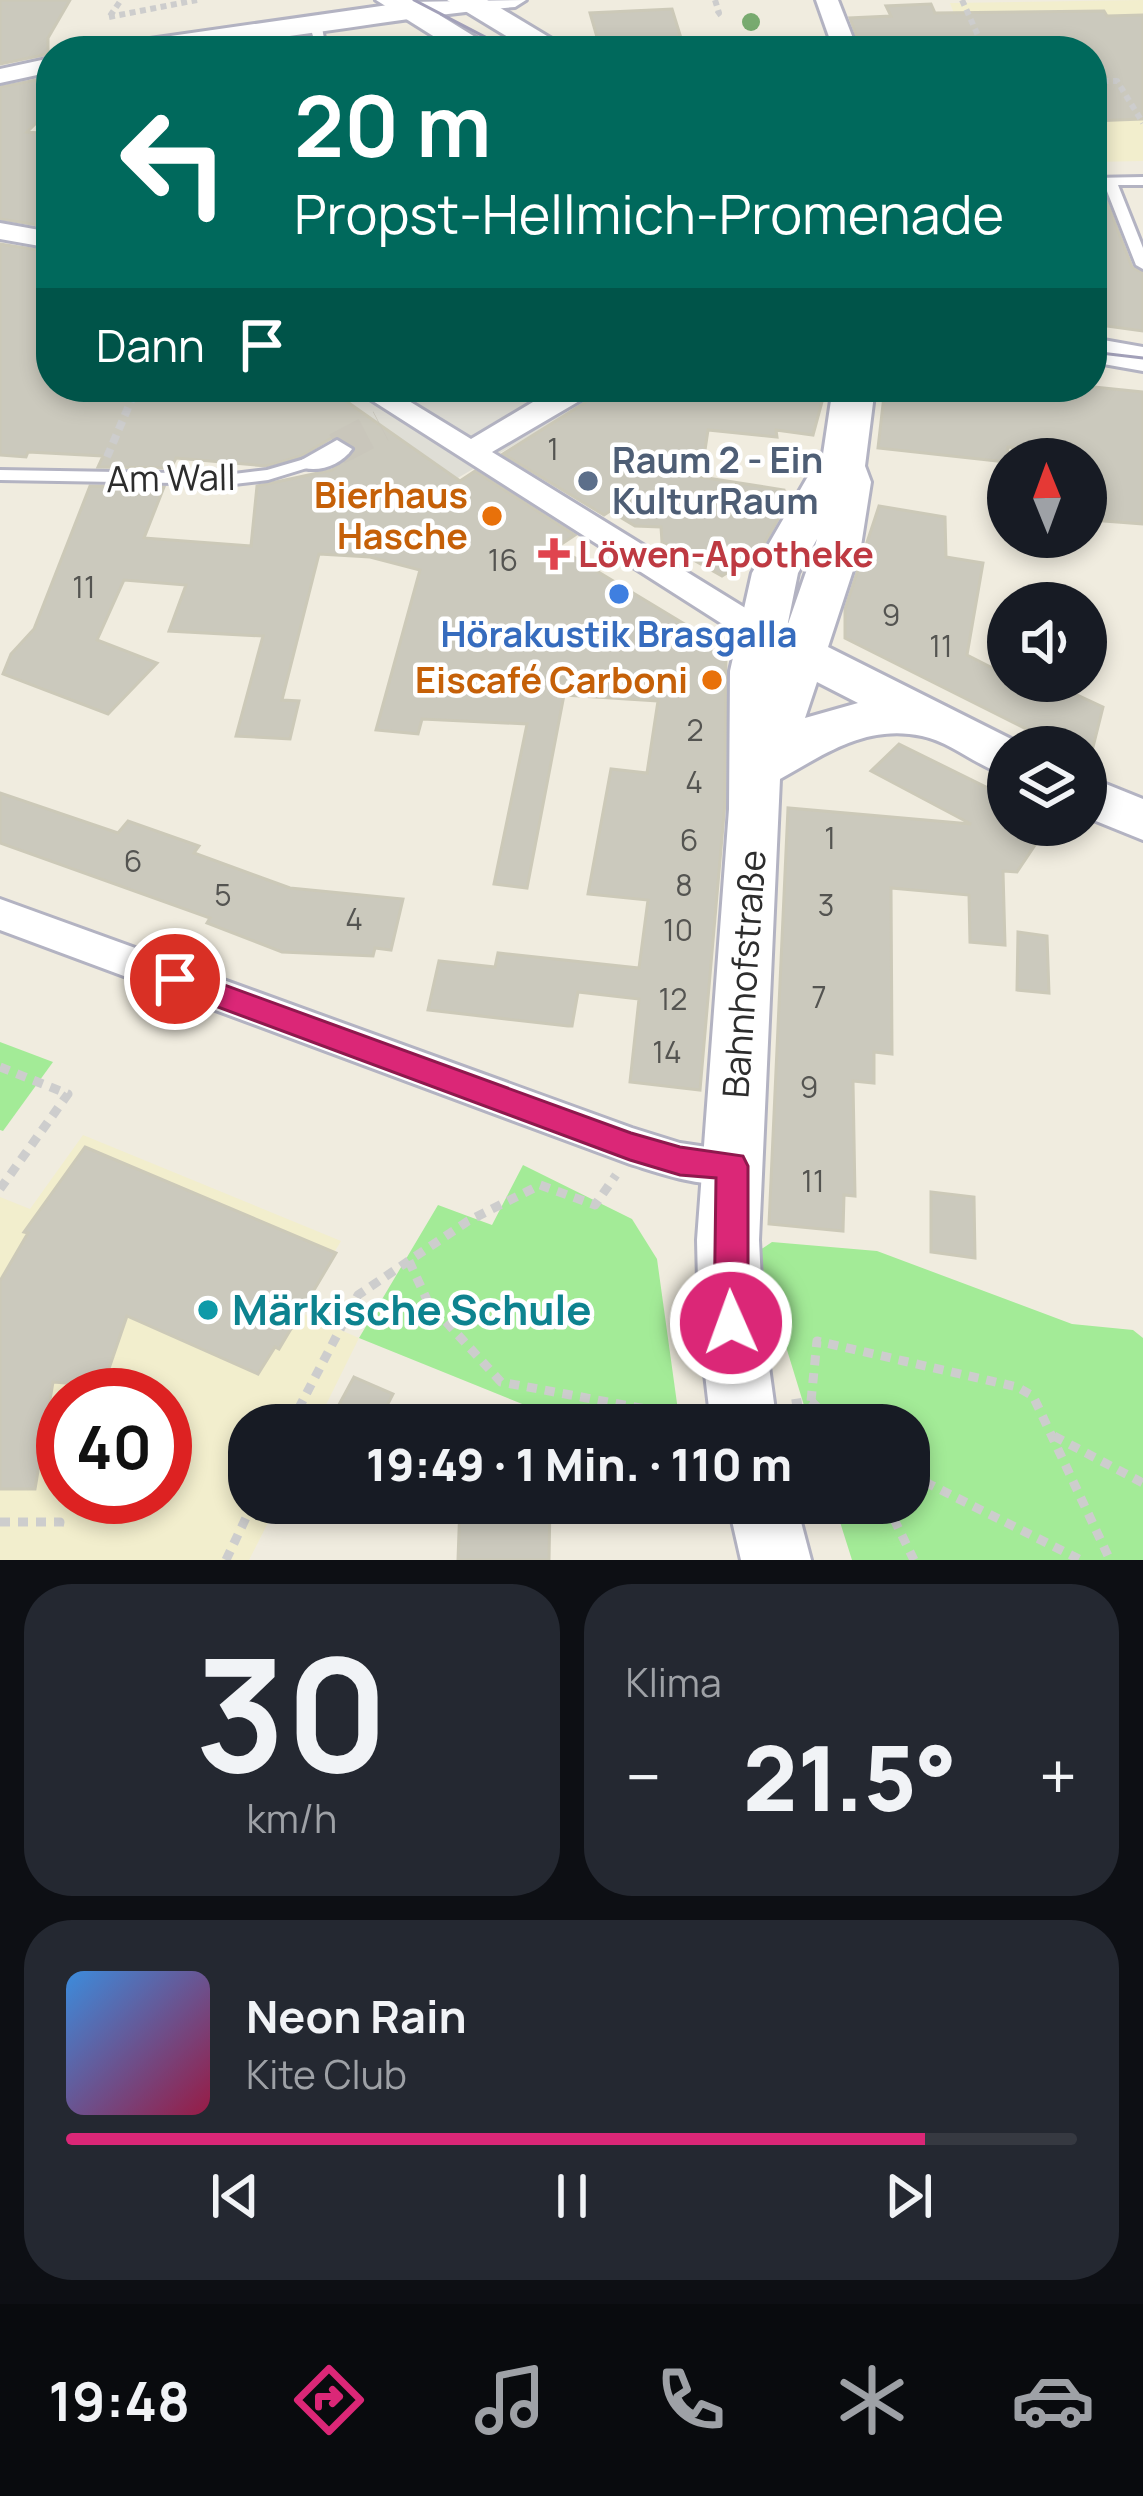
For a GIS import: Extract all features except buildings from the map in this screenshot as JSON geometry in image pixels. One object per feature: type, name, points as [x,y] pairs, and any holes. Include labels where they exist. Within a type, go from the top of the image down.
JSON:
[{"type":"street","points":[[294,36],[318,34],[409,3],[515,0]]},
{"type":"street","points":[[827,0],[840,36]]},
{"type":"street","points":[[409,3],[458,36]]},
{"type":"street","points":[[469,3],[528,36]]},
{"type":"street","points":[[0,76],[36,68]]},
{"type":"street","points":[[0,231],[36,237]]},
{"type":"street","points":[[1107,353],[1143,359]]},
{"type":"street","points":[[1107,366],[1143,368]]},
{"type":"street","points":[[379,402],[394,419],[470,452],[781,643],[987,748]]},
{"type":"street","points":[[470,452],[557,402]]},
{"type":"street","name":"Bahnhofstraße","points":[[741,1404],[729,1261],[760,787],[752,696],[838,546],[849,482],[843,466],[852,402]]},
{"type":"street","points":[[760,787],[799,738],[848,720],[880,716],[930,720]]},
{"type":"street","points":[[1107,805],[1143,821]]},
{"type":"street","points":[[0,914],[630,1146],[680,1161],[732,1166]]},
{"type":"street","points":[[767,1524],[776,1560]]},
{"type":"lane","points":[[1143,181],[1110,182],[1143,265]]},
{"type":"lane","name":"Am Wall","points":[[0,475],[234,478],[268,475],[326,455]]},
{"type":"path","points":[[121,0],[109,17],[197,0]]},
{"type":"path","points":[[715,0],[719,13],[715,16]]},
{"type":"path","points":[[962,0],[978,36]]},
{"type":"path","points":[[1107,81],[1117,81],[1143,123]]},
{"type":"path","points":[[102,479],[131,402]]},
{"type":"path","points":[[0,1066],[68,1094],[0,1189]]},
{"type":"path","points":[[301,1404],[358,1295],[468,1221],[540,1185],[595,1204],[623,1166],[630,1146]]},
{"type":"path","points":[[409,1261],[428,1302],[501,1382],[611,1404]]},
{"type":"path","points":[[811,1401],[817,1341],[1017,1387],[1033,1396],[1110,1560]]},
{"type":"path","points":[[1051,1434],[1143,1483]]},
{"type":"path","points":[[930,1484],[1081,1560]]},
{"type":"path","points":[[0,1522],[59,1522],[58,1532]]},
{"type":"path","points":[[226,1560],[243,1524]]},
{"type":"path","points":[[896,1524],[914,1560]]},
{"type":"shaded area","points":[[1143,0],[1143,161],[1107,162],[1107,36],[962,36],[950,3]]},
{"type":"shaded area","points":[[348,402],[595,402],[581,437],[555,421],[456,479]]},
{"type":"shaded area","name":"Märkische Schule","points":[[83,1135],[341,1241],[299,1312],[359,1338],[326,1404],[228,1404],[228,1524],[267,1524],[249,1560],[0,1560],[0,1197],[30,1209]]},
{"type":"green space","points":[[0,1042],[53,1062],[3,1131],[0,1130]]},
{"type":"green space","points":[[523,1165],[632,1219],[657,1259],[677,1404],[522,1404],[359,1338],[438,1205],[492,1225]]},
{"type":"green space","points":[[772,1242],[877,1251],[1072,1324],[1133,1330],[1143,1338],[1143,1560],[852,1560],[841,1524],[930,1524],[930,1404],[804,1404],[757,1252]]},
{"type":"tunnel","points":[[337,449],[381,426]]},
{"type":"tram line","points":[[414,0],[483,36]]},
{"type":"tram line","points":[[1107,354],[1143,358]]},
{"type":"place","name":"Raum 2 - Ein KulturRaum","points":[[588,481]]},
{"type":"place","name":"Bierhaus Hasche","points":[[492,516]]},
{"type":"place","name":"Löwen-Apotheke","points":[[554,554]]},
{"type":"place","name":"Hörakustik Brasgalla","points":[[619,594]]},
{"type":"place","name":"Eiscafé Carboni","points":[[712,680]]},
{"type":"place","name":"Märkische Schule","points":[[208,1310]]},
{"type":"route","points":[[175,979],[630,1146],[680,1161],[732,1166],[731,1323]]}]
